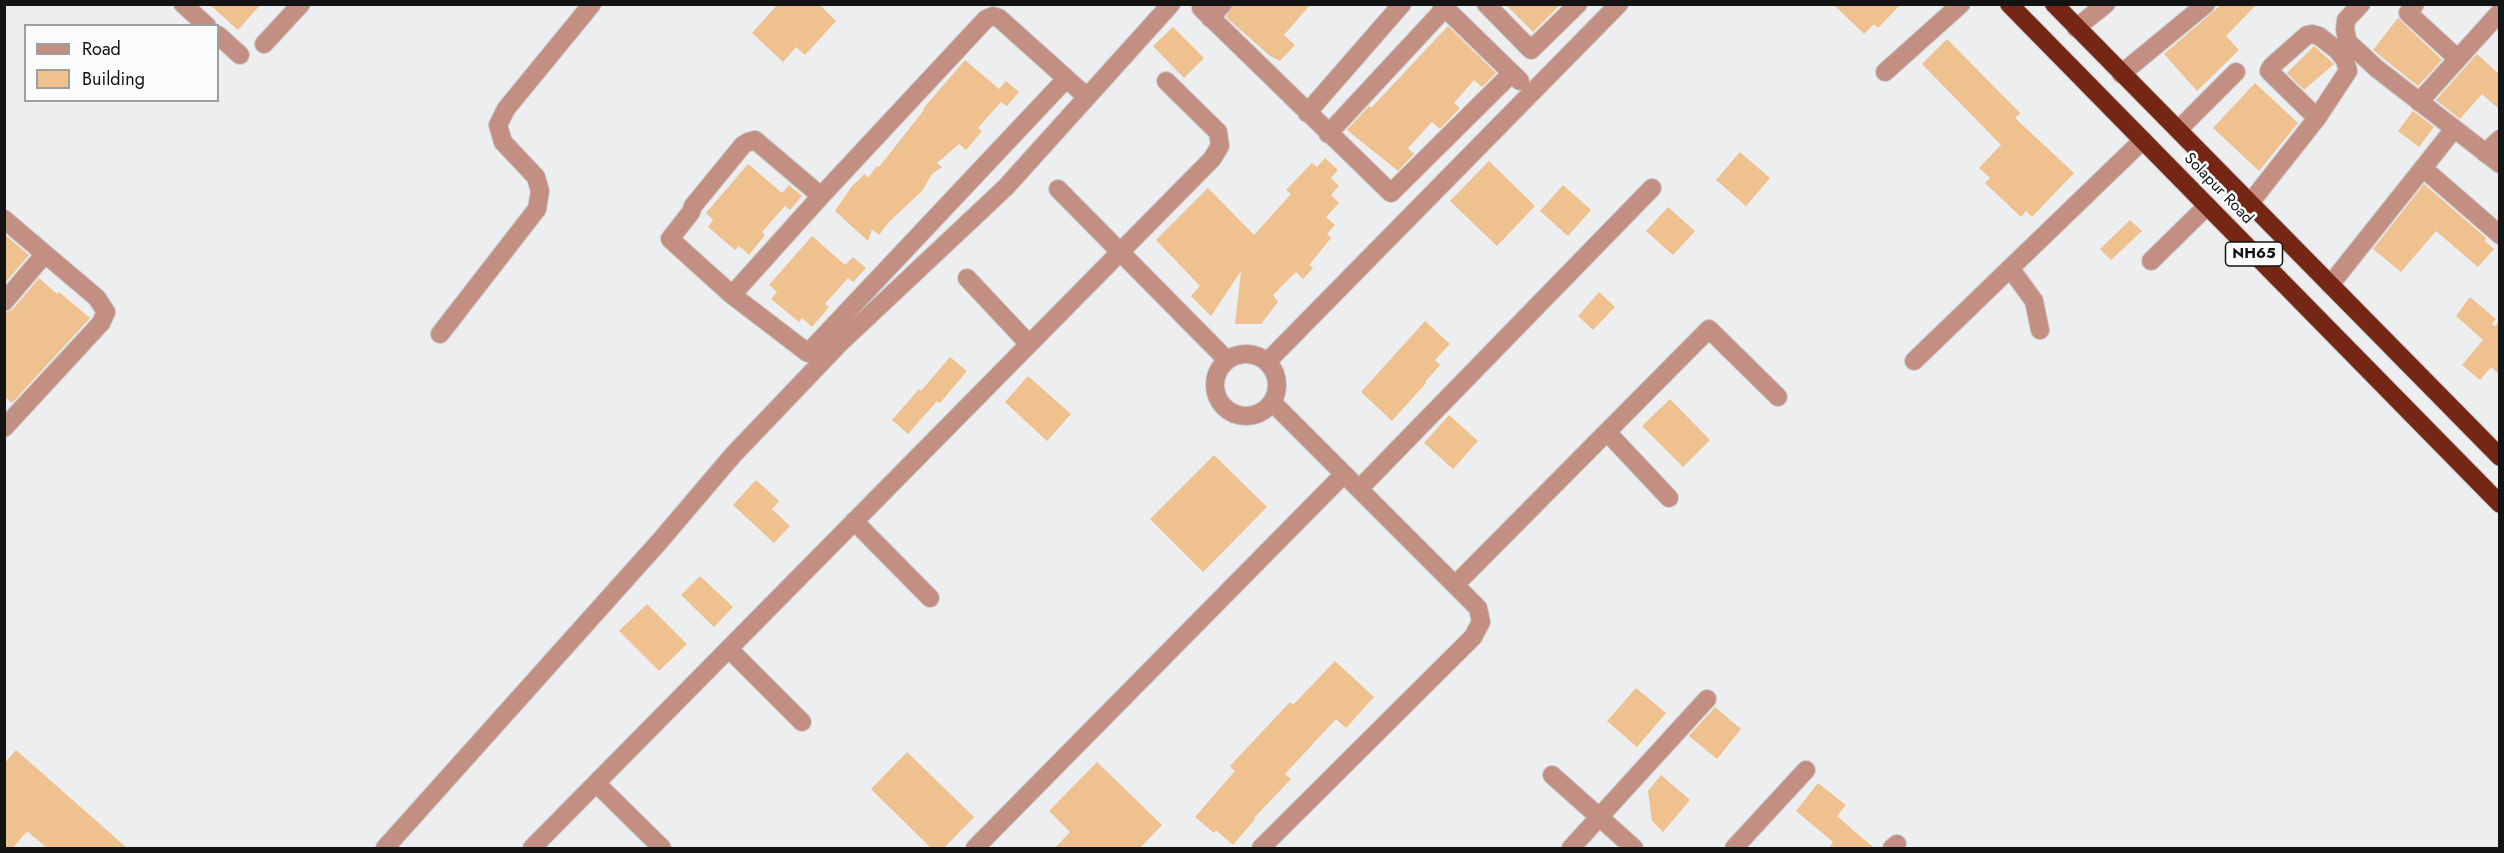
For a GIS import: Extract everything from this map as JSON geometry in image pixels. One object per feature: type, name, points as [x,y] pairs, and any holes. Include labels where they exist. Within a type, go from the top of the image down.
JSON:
[{"type":"highway","name":"Solapur Road","points":[[2009,4],[2499,504]]},
{"type":"highway","name":"Solapur Road","points":[[2054,4],[2499,457]]},
{"type":"street","points":[[183,4],[205,24]]},
{"type":"street","points":[[264,44],[301,4]]},
{"type":"street","points":[[440,334],[537,209],[540,191],[536,177],[503,142],[498,124],[506,109],[592,4]]},
{"type":"street","points":[[385,849],[659,542],[733,455],[839,344],[1006,187],[1171,4]]},
{"type":"street","points":[[1223,4],[1205,13],[1391,193],[1512,74]]},
{"type":"street","points":[[1306,113],[1402,4]]},
{"type":"street","points":[[1486,4],[1531,50],[1578,4]]},
{"type":"street","points":[[1267,362],[1620,4]]},
{"type":"street","points":[[1885,72],[1961,4]]},
{"type":"street","points":[[2076,28],[2106,4]]},
{"type":"street","points":[[2121,74],[2206,4]]},
{"type":"street","points":[[2361,4],[2346,21],[2345,30],[2348,42],[2376,68],[2492,158],[2499,139]]},
{"type":"street","points":[[2415,4],[2408,13],[2457,58]]},
{"type":"street","points":[[1328,134],[1443,6],[1532,92]]},
{"type":"street","points":[[2419,102],[2499,12]]},
{"type":"street","points":[[732,295],[977,29],[993,16],[999,18],[1087,97]]},
{"type":"street","points":[[2250,203],[2317,118],[2345,77],[2348,66],[2337,50],[2319,36],[2312,34],[2289,50],[2269,71],[2317,118]]},
{"type":"street","points":[[219,36],[240,55]]},
{"type":"street","points":[[2178,130],[2236,72]]},
{"type":"street","points":[[808,353],[1066,79]]},
{"type":"street","points":[[532,849],[1212,159],[1220,146],[1218,132],[1166,81]]},
{"type":"street","points":[[2330,285],[2454,129]]},
{"type":"street","points":[[808,353],[732,295],[670,239],[693,206],[743,145],[755,140],[821,196]]},
{"type":"street","points":[[1914,361],[2143,140]]},
{"type":"street","points":[[2424,169],[2499,236]]},
{"type":"street","points":[[1359,489],[1652,188]]},
{"type":"street","points":[[1058,189],[1227,360]]},
{"type":"street","points":[[2151,261],[2207,206]]},
{"type":"street","points":[[4,219],[97,298],[106,312],[100,323],[4,428]]},
{"type":"street","points":[[4,302],[44,255]]},
{"type":"street","points":[[2010,268],[2034,301],[2040,330]]},
{"type":"street","points":[[967,278],[1029,344]]},
{"type":"street","points":[[1455,585],[1709,329],[1778,397]]},
{"type":"street","points":[[808,353],[839,344]]},
{"type":"street","points":[[1236,355],[1258,356],[1267,362],[1277,381],[1272,402],[1255,415],[1244,416],[1225,408],[1218,399],[1215,378],[1219,368],[1227,360],[1236,355]]},
{"type":"street","points":[[1261,849],[1473,636],[1481,622],[1478,608],[1272,402]]},
{"type":"street","points":[[1607,432],[1669,498]]},
{"type":"street","points":[[975,849],[1344,474]]},
{"type":"street","points":[[854,521],[930,598]]},
{"type":"street","points":[[729,649],[802,722]]},
{"type":"street","points":[[1571,849],[1707,699]]},
{"type":"street","points":[[1734,849],[1806,770]]},
{"type":"street","points":[[1552,775],[1634,849]]},
{"type":"street","points":[[596,783],[662,849]]},
{"type":"building","points":[[209,4],[261,4],[238,30]]},
{"type":"building","points":[[778,4],[819,4],[836,21],[805,55],[796,47],[783,62],[752,33]]},
{"type":"building","points":[[1234,4],[1311,4],[1284,35],[1295,45],[1280,61],[1270,56],[1226,17]]},
{"type":"building","points":[[1505,4],[1561,4],[1533,32]]},
{"type":"building","points":[[1833,4],[1901,4],[1878,28],[1874,24],[1864,34]]},
{"type":"building","points":[[2222,4],[2257,4],[2226,36],[2239,50],[2197,91],[2164,54]]},
{"type":"building","points":[[2398,18],[2442,60],[2418,86],[2373,50]]},
{"type":"building","points":[[1448,26],[1496,73],[1482,87],[1474,80],[1454,103],[1460,108],[1440,129],[1432,122],[1408,148],[1414,154],[1398,171],[1347,130],[1369,106],[1371,108]]},
{"type":"building","points":[[1173,27],[1204,58],[1184,78],[1153,46]]},
{"type":"building","points":[[1947,39],[2020,113],[2015,118],[2074,173],[2032,217],[2026,211],[2021,217],[1985,183],[1990,178],[1979,168],[2001,145],[1922,64]]},
{"type":"building","points":[[2314,46],[2334,64],[2304,90],[2287,73]]},
{"type":"building","points":[[2477,54],[2499,74],[2499,109],[2482,94],[2460,119],[2436,100]]},
{"type":"building","points":[[965,60],[999,89],[1006,81],[1019,92],[1007,106],[1001,102],[978,128],[982,131],[966,150],[959,144],[937,163],[942,167],[932,174],[922,191],[888,223],[879,235],[872,229],[868,241],[835,211],[852,186],[865,174],[868,178],[877,166],[879,167],[923,109]]},
{"type":"building","points":[[2255,83],[2298,123],[2259,171],[2213,128]]},
{"type":"building","points":[[2413,111],[2434,127],[2419,147],[2398,131]]},
{"type":"building","points":[[1740,152],[1770,178],[1746,206],[1716,180]]},
{"type":"building","points":[[1325,158],[1338,170],[1331,178],[1339,186],[1331,195],[1339,203],[1326,217],[1335,225],[1327,234],[1331,238],[1309,265],[1313,268],[1303,279],[1296,272],[1273,295],[1278,302],[1261,324],[1235,324],[1241,271],[1211,316],[1191,296],[1200,286],[1156,240],[1208,188],[1254,235],[1291,194],[1286,190],[1312,163],[1317,167]]},
{"type":"building","points":[[1489,161],[1535,206],[1497,246],[1450,201]]},
{"type":"building","points":[[748,164],[782,193],[789,185],[802,196],[790,210],[785,206],[762,232],[765,235],[749,255],[739,246],[735,250],[708,227],[713,220],[706,213]]},
{"type":"building","points":[[2424,184],[2486,238],[2485,241],[2494,249],[2478,267],[2436,231],[2401,272],[2373,249]]},
{"type":"building","points":[[1563,185],[1591,210],[1568,236],[1540,211]]},
{"type":"building","points":[[1668,207],[1695,231],[1673,255],[1646,231]]},
{"type":"building","points":[[2130,220],[2142,231],[2111,260],[2100,249]]},
{"type":"building","points":[[4,234],[29,255],[5,283],[4,283]]},
{"type":"building","points":[[812,236],[845,265],[853,257],[866,268],[853,282],[848,278],[825,304],[829,307],[812,327],[802,318],[799,322],[771,299],[777,292],[769,285]]},
{"type":"building","points":[[39,278],[90,318],[12,403],[4,396],[4,314],[13,309]]},
{"type":"building","points":[[1599,292],[1615,307],[1593,330],[1578,316]]},
{"type":"building","points":[[2470,297],[2496,319],[2492,324],[2495,326],[2499,321],[2499,374],[2491,367],[2480,380],[2462,365],[2483,340],[2456,316]]},
{"type":"building","points":[[1425,321],[1450,344],[1435,360],[1440,365],[1392,421],[1361,392]]},
{"type":"building","points":[[950,357],[967,371],[940,403],[937,401],[908,434],[892,420]]},
{"type":"building","points":[[1028,376],[1071,414],[1047,441],[1005,402]]},
{"type":"building","points":[[1670,399],[1710,440],[1683,467],[1642,426]]},
{"type":"building","points":[[1449,415],[1478,441],[1453,469],[1424,443]]},
{"type":"building","points":[[1214,455],[1267,507],[1203,572],[1150,519]]},
{"type":"building","points":[[756,480],[779,501],[772,509],[790,526],[774,543],[733,505]]},
{"type":"building","points":[[700,576],[733,607],[714,627],[681,595]]},
{"type":"building","points":[[647,604],[687,644],[659,671],[619,631]]},
{"type":"building","points":[[1335,661],[1374,697],[1346,728],[1336,719],[1285,774],[1291,779],[1254,818],[1233,845],[1216,830],[1214,833],[1195,817],[1235,771],[1230,766],[1290,702],[1293,705]]},
{"type":"building","points":[[1636,688],[1666,713],[1637,747],[1607,721]]},
{"type":"building","points":[[1715,707],[1741,729],[1717,759],[1689,736]]},
{"type":"building","points":[[16,750],[128,849],[48,849],[27,831],[12,849],[4,849],[4,764]]},
{"type":"building","points":[[907,752],[974,817],[943,849],[932,849],[871,789]]},
{"type":"building","points":[[1097,762],[1162,825],[1139,849],[1054,849],[1070,832],[1049,811]]},
{"type":"building","points":[[1661,775],[1690,800],[1663,832],[1652,821],[1648,791]]},
{"type":"building","points":[[1818,783],[1846,805],[1837,816],[1875,849],[1828,849],[1833,842],[1796,811]]}]
